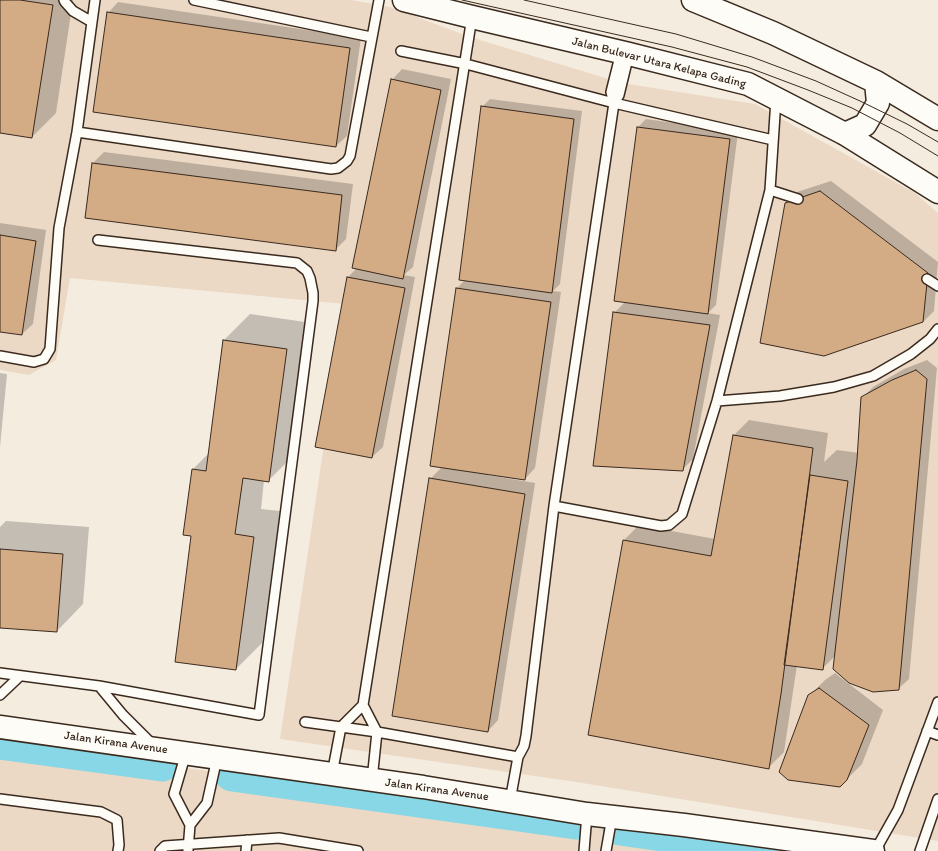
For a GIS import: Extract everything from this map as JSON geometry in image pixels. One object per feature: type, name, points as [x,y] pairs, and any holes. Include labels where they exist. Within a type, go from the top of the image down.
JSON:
[{"type":"main road","points":[[693,0],[773,33],[876,82],[938,119]]},
{"type":"main road","name":"Jalan Bulevar Utara Kelapa Gading","points":[[413,1],[472,17],[748,84],[776,97],[845,134],[938,192]]},
{"type":"main road","points":[[845,134],[865,125],[878,103],[876,82]]},
{"type":"main road","name":"Jalan Kirana Avenue","points":[[0,727],[332,774],[587,814],[874,851]]},
{"type":"lane","points":[[64,0],[72,11],[92,22]]},
{"type":"lane","points":[[0,356],[34,362],[44,359],[50,350],[59,228],[77,132],[95,0]]},
{"type":"lane","points":[[195,0],[371,37]]},
{"type":"lane","points":[[77,132],[331,169],[338,168],[348,161],[350,156],[379,0]]},
{"type":"lane","points":[[332,774],[341,727],[363,704],[466,64],[472,17]]},
{"type":"lane","points":[[401,51],[466,64],[614,103],[773,140]]},
{"type":"lane","points":[[510,801],[518,757],[526,736],[554,506],[614,103],[618,95],[625,53]]},
{"type":"lane","points":[[554,506],[661,526],[669,525],[682,514],[718,401],[770,190],[776,97]]},
{"type":"lane","points":[[770,190],[798,199]]},
{"type":"lane","points":[[0,673],[99,686],[259,715],[313,293],[310,278],[307,271],[297,263],[98,240]]},
{"type":"lane","points":[[927,279],[938,286]]},
{"type":"lane","points":[[718,401],[780,396],[834,387],[873,376],[912,354],[930,339],[938,329]]},
{"type":"lane","points":[[0,695],[20,676]]},
{"type":"lane","points":[[99,686],[123,715],[156,749]]},
{"type":"lane","points":[[874,851],[898,810],[938,702]]},
{"type":"lane","points":[[363,704],[377,732],[372,780]]},
{"type":"lane","points":[[305,722],[377,732],[518,757]]},
{"type":"lane","points":[[928,731],[938,735]]},
{"type":"lane","points":[[186,753],[174,794],[190,825],[189,848]]},
{"type":"lane","points":[[190,825],[207,803],[217,758]]},
{"type":"lane","points":[[0,799],[101,812],[117,820],[118,851]]},
{"type":"lane","points":[[920,851],[938,799]]},
{"type":"lane","points":[[584,851],[587,814]]},
{"type":"lane","points":[[606,851],[612,817]]},
{"type":"lane","points":[[160,851],[165,846],[189,848],[247,840],[279,838],[358,851]]},
{"type":"lane","points":[[246,851],[247,840]]},
{"type":"shaded area","points":[[0,0],[351,0],[390,7],[470,37],[622,83],[755,104],[915,193],[938,213],[938,841],[576,782],[280,739],[345,304],[70,278],[56,360],[29,375],[0,370]]},
{"type":"shaded area","points":[[0,745],[151,763],[784,851],[0,851]]},
{"type":"building","points":[[0,0],[20,0],[53,5],[32,138],[0,133]]},
{"type":"building","points":[[107,12],[350,48],[336,147],[93,112]]},
{"type":"building","points":[[391,79],[441,90],[403,279],[352,268]]},
{"type":"building","points":[[481,106],[574,119],[552,293],[459,280]]},
{"type":"building","points":[[637,127],[730,139],[708,314],[614,301]]},
{"type":"building","points":[[92,163],[342,195],[336,251],[85,218]]},
{"type":"building","points":[[820,191],[928,273],[923,322],[824,356],[760,343],[785,203]]},
{"type":"building","points":[[0,235],[36,241],[22,335],[0,332]]},
{"type":"building","points":[[347,277],[405,288],[372,458],[315,447]]},
{"type":"building","points":[[456,288],[551,302],[525,480],[430,466]]},
{"type":"building","points":[[613,312],[710,325],[683,471],[593,466]]},
{"type":"building","points":[[223,340],[287,349],[269,482],[243,478],[235,534],[254,537],[236,670],[175,662],[191,536],[183,535],[192,469],[206,471]]},
{"type":"building","points":[[916,370],[927,379],[899,690],[873,692],[849,683],[833,669],[857,460],[861,397],[892,380]]},
{"type":"building","points":[[733,435],[813,448],[781,694],[769,769],[588,735],[623,540],[711,556]]},
{"type":"building","points":[[810,475],[848,481],[823,670],[784,665]]},
{"type":"building","points":[[429,478],[525,494],[488,732],[392,716]]},
{"type":"building","points":[[0,549],[63,554],[57,632],[0,628]]},
{"type":"building","points":[[819,688],[869,725],[847,780],[840,787],[788,780],[779,772],[808,695]]},
{"type":"waterway","points":[[0,742],[162,764]]},
{"type":"waterway","points":[[232,774],[576,822]]},
{"type":"waterway","points":[[620,828],[784,851]]},
{"type":"tram line","points":[[462,0],[672,47],[747,67],[852,108],[900,133],[938,156]]},
{"type":"tram line","points":[[524,0],[676,34],[752,57],[816,81],[860,101],[907,124],[938,142]]}]
